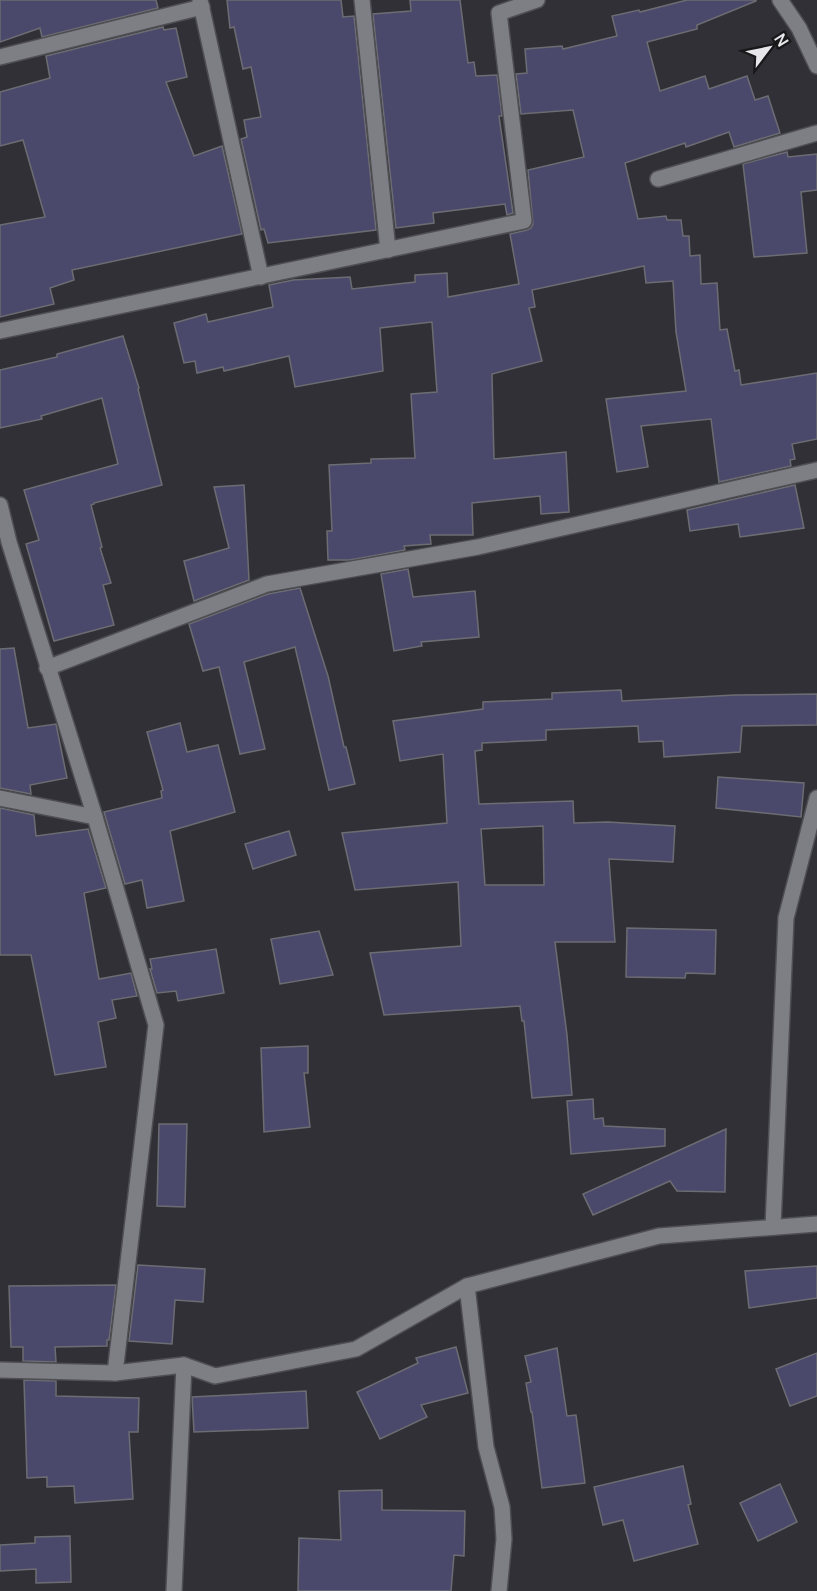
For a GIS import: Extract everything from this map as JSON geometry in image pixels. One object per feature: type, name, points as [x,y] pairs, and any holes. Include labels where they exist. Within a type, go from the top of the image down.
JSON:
[{"type":"street","points":[[362,0],[388,250]]},
{"type":"street","points":[[0,331],[524,221],[500,13],[537,0]]},
{"type":"street","points":[[780,0],[799,28],[817,66]]},
{"type":"street","points":[[0,57],[201,4],[261,277]]},
{"type":"street","points":[[658,179],[817,133]]},
{"type":"street","points":[[47,668],[267,584],[478,547],[817,470]]},
{"type":"street","points":[[0,505],[5,542],[95,817],[156,1025],[115,1373]]},
{"type":"street","points":[[0,798],[95,817]]},
{"type":"street","points":[[773,1227],[786,918],[817,798]]},
{"type":"street","points":[[0,1370],[115,1373],[184,1365],[215,1376],[356,1349],[466,1286],[658,1236],[817,1224]]},
{"type":"street","points":[[466,1286],[486,1447],[502,1507],[504,1539],[499,1591]]},
{"type":"street","points":[[174,1591],[184,1365]]},
{"type":"building","points":[[0,0],[156,0],[158,8],[42,37],[40,28],[0,42]]},
{"type":"building","points":[[227,0],[341,0],[343,17],[354,16],[376,230],[268,243],[264,229],[261,230],[241,139],[247,137],[244,120],[261,117],[251,67],[243,69],[234,27],[230,28]]},
{"type":"building","points":[[410,0],[460,0],[468,63],[474,62],[476,76],[497,75],[502,116],[499,116],[513,213],[507,215],[505,204],[433,213],[434,223],[396,228],[373,14],[411,11]]},
{"type":"building","points":[[687,0],[756,1],[697,25],[697,29],[647,42],[660,91],[705,76],[709,89],[747,76],[755,100],[768,96],[780,133],[734,147],[729,132],[686,147],[685,143],[625,163],[638,219],[666,216],[667,220],[681,220],[683,236],[689,236],[690,256],[700,255],[701,284],[717,283],[720,330],[727,329],[735,371],[739,370],[741,385],[817,373],[817,439],[792,444],[795,459],[790,460],[791,466],[719,482],[711,419],[641,426],[648,467],[617,472],[606,399],[686,391],[676,332],[673,281],[646,283],[644,266],[532,290],[535,307],[529,308],[542,361],[492,374],[494,459],[566,452],[569,512],[541,514],[540,496],[472,503],[473,535],[430,535],[431,544],[404,546],[405,550],[350,560],[328,560],[327,531],[332,531],[329,465],[371,463],[371,459],[415,458],[411,394],[437,392],[432,322],[380,328],[383,371],[295,387],[289,356],[224,371],[223,367],[197,373],[195,361],[184,363],[174,323],[206,314],[208,322],[273,307],[269,285],[293,280],[350,277],[352,289],[415,282],[415,275],[447,273],[448,297],[519,284],[510,234],[527,230],[533,224],[528,170],[584,157],[573,110],[521,114],[516,74],[527,73],[525,49],[562,46],[563,49],[617,36],[612,16],[639,10],[640,12]]},
{"type":"building","points":[[163,27],[164,30],[176,28],[187,77],[166,82],[194,156],[222,146],[242,234],[72,270],[74,280],[50,288],[54,304],[0,317],[0,225],[45,217],[23,140],[0,146],[0,92],[50,78],[46,56]]},
{"type":"building","points":[[787,152],[788,157],[817,154],[817,190],[801,192],[807,253],[754,257],[743,164]]},
{"type":"building","points":[[123,336],[139,388],[162,485],[91,505],[102,547],[100,548],[111,583],[103,585],[114,625],[54,641],[26,544],[39,540],[24,490],[118,464],[102,398],[41,416],[42,419],[0,428],[0,370],[57,357],[57,354]]},
{"type":"building","points":[[244,485],[249,580],[194,601],[184,561],[229,548],[214,487]]},
{"type":"building","points":[[795,485],[804,528],[740,537],[738,524],[690,531],[687,510]]},
{"type":"building","points":[[408,569],[413,597],[475,591],[479,637],[421,642],[422,646],[394,651],[381,574]]},
{"type":"building","points":[[300,588],[328,676],[355,784],[329,790],[295,647],[244,662],[265,749],[240,754],[219,667],[203,671],[189,624],[268,594]]},
{"type":"building","points":[[14,648],[28,728],[56,724],[67,778],[30,785],[31,794],[0,788],[0,649]]},
{"type":"building","points":[[621,690],[622,701],[735,695],[817,694],[817,725],[742,726],[740,752],[664,757],[663,741],[639,742],[638,726],[546,730],[546,740],[482,743],[482,750],[475,751],[479,804],[573,801],[574,823],[608,822],[675,826],[673,862],[609,859],[615,942],[555,942],[572,1095],[532,1098],[524,1021],[522,1021],[520,1006],[384,1015],[370,953],[461,946],[458,882],[355,890],[342,833],[447,823],[443,754],[400,761],[393,721],[483,709],[483,702],[552,699],[552,693]],"holes":[[[543,826],[544,885],[485,885],[481,829]]]},
{"type":"building","points":[[180,723],[187,752],[218,745],[235,812],[170,831],[184,901],[147,908],[142,880],[125,884],[104,812],[162,798],[161,791],[163,790],[147,732]]},
{"type":"building","points":[[718,777],[804,783],[801,817],[716,808]]},
{"type":"building","points":[[0,808],[34,815],[36,836],[88,829],[106,888],[84,893],[99,979],[131,973],[137,996],[112,1000],[116,1018],[98,1022],[106,1067],[55,1075],[31,955],[0,955]]},
{"type":"building","points":[[289,831],[296,855],[253,869],[245,844]]},
{"type":"building","points":[[627,928],[716,930],[715,974],[686,973],[685,978],[626,977]]},
{"type":"building","points":[[319,931],[333,975],[280,984],[271,939]]},
{"type":"building","points":[[216,949],[224,993],[178,1001],[176,991],[157,993],[150,969],[152,969],[150,959]]},
{"type":"building","points":[[308,1046],[308,1073],[304,1073],[310,1127],[264,1132],[261,1048]]},
{"type":"building","points":[[593,1099],[594,1119],[603,1118],[604,1126],[665,1129],[665,1146],[571,1154],[567,1101]]},
{"type":"building","points":[[159,1124],[187,1124],[185,1207],[157,1206]]},
{"type":"building","points":[[726,1129],[725,1192],[677,1191],[670,1181],[593,1215],[583,1194]]},
{"type":"building","points":[[138,1265],[205,1269],[203,1302],[175,1300],[172,1344],[129,1341]]},
{"type":"building","points":[[817,1266],[817,1298],[749,1308],[745,1271]]},
{"type":"building","points":[[116,1285],[107,1346],[55,1347],[56,1362],[23,1361],[23,1347],[11,1347],[9,1286]]},
{"type":"building","points":[[456,1347],[468,1393],[421,1405],[427,1417],[380,1439],[357,1392],[418,1363],[416,1358]]},
{"type":"building","points":[[557,1348],[567,1416],[576,1415],[585,1483],[542,1488],[526,1383],[531,1382],[525,1356]]},
{"type":"building","points":[[817,1353],[817,1396],[790,1406],[776,1369]]},
{"type":"building","points":[[24,1380],[56,1381],[56,1396],[139,1398],[138,1432],[129,1432],[133,1499],[75,1503],[74,1486],[47,1487],[47,1477],[27,1478]]},
{"type":"building","points":[[306,1391],[308,1428],[194,1432],[192,1397]]},
{"type":"building","points":[[683,1466],[691,1504],[688,1505],[698,1544],[634,1561],[623,1520],[603,1525],[594,1487]]},
{"type":"building","points":[[780,1484],[797,1522],[758,1541],[740,1503]]},
{"type":"building","points":[[382,1490],[382,1510],[465,1511],[464,1556],[454,1555],[451,1591],[298,1591],[299,1538],[341,1540],[339,1491]]},
{"type":"building","points":[[70,1536],[71,1582],[36,1583],[36,1569],[0,1571],[0,1545],[35,1543],[35,1537]]}]
